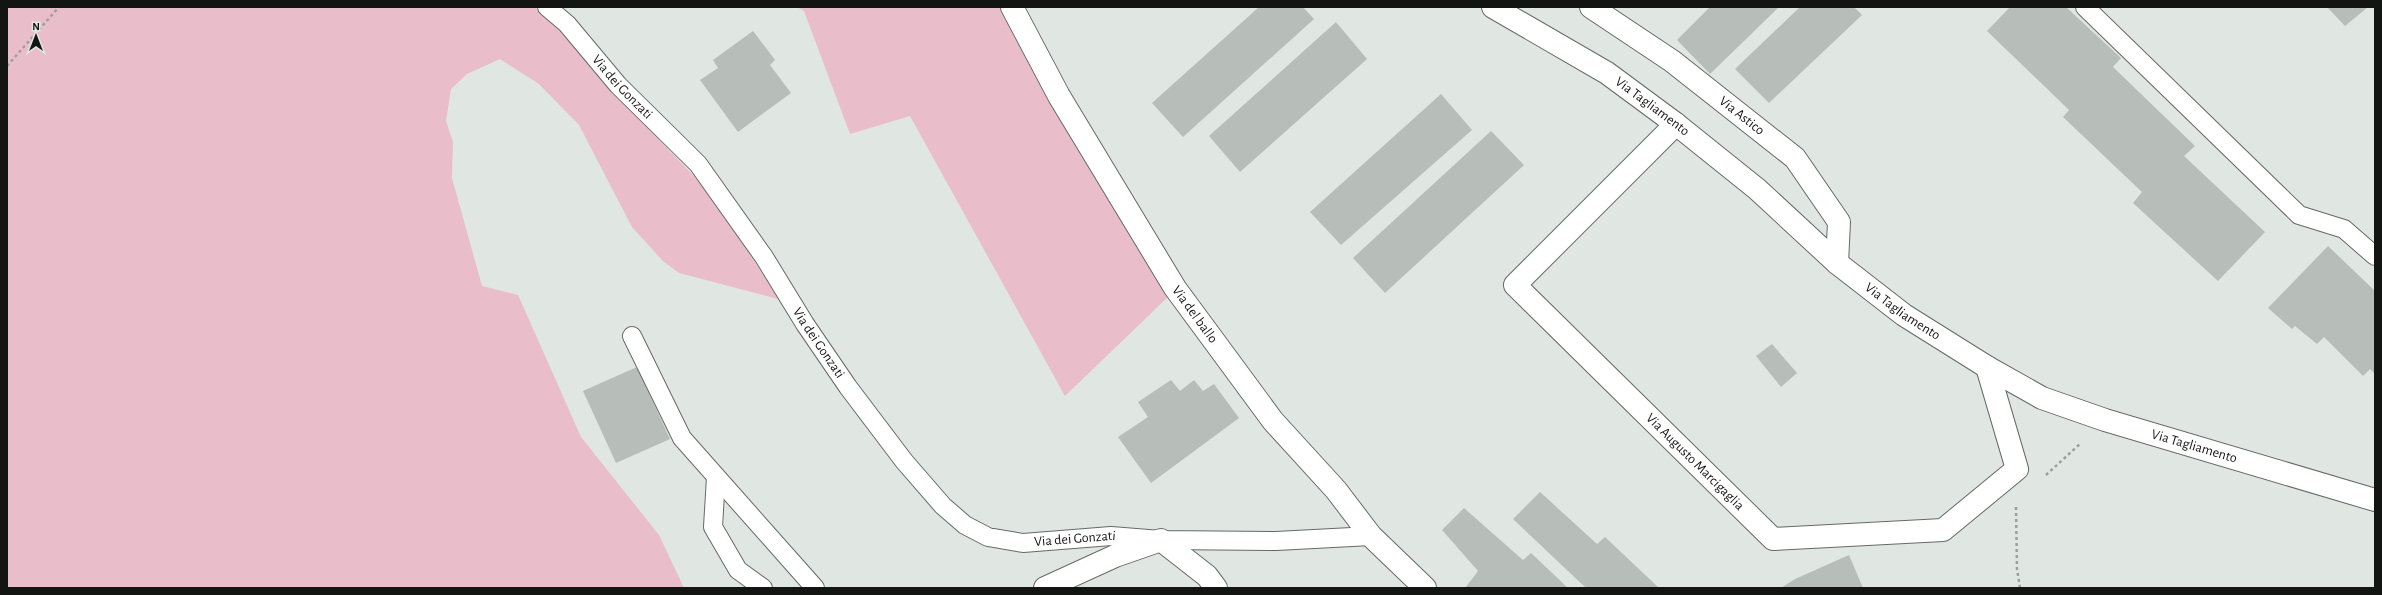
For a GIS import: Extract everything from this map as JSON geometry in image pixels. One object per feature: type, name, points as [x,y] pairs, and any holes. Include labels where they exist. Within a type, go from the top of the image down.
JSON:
[{"type":"street","name":"Via del ballo","points":[[1012,7],[1059,96],[1175,288],[1274,421],[1336,490],[1371,536],[1425,588]]},
{"type":"street","name":"Via Tagliamento","points":[[1493,7],[1607,72],[1676,124],[1757,189],[1837,263],[1904,315],[1987,368],[2042,398],[2105,420],[2375,500]]},
{"type":"street","name":"Via Astico","points":[[1591,7],[1672,61],[1795,158],[1839,222],[1837,263]]},
{"type":"street","name":"Via Augusto Marcigaglia","points":[[1676,124],[1515,285],[1773,539],[1943,530],[2017,469],[1987,368]]},
{"type":"street","name":"Via dei Gonzati","points":[[1045,588],[1115,556],[1161,540]]},
{"type":"street","points":[[1161,540],[1207,576],[1216,588]]},
{"type":"lane","name":"Via dei Gonzati","points":[[547,7],[567,24],[618,85],[698,164],[764,257],[804,324],[848,387],[904,462],[943,506],[965,524],[988,537],[1023,543],[1111,536],[1161,540],[1276,541],[1371,536]]},
{"type":"lane","points":[[2085,7],[2299,215],[2344,229],[2375,256]]},
{"type":"lane","points":[[632,336],[682,438],[815,588]]},
{"type":"lane","points":[[716,477],[714,527],[738,570],[763,588]]},
{"type":"path","points":[[7,66],[59,7]]},
{"type":"path","points":[[2044,476],[2105,420]]},
{"type":"path","points":[[2016,502],[2017,569],[2020,588]]},
{"type":"shaded area","points":[[7,7],[535,7],[561,29],[614,93],[714,197],[778,299],[679,273],[663,261],[632,227],[579,125],[539,84],[500,59],[467,74],[451,89],[446,121],[453,142],[452,178],[482,286],[518,295],[581,437],[659,535],[684,588],[7,588]]},
{"type":"shaded area","points":[[797,7],[1002,7],[1168,297],[1065,396],[910,116],[850,134],[804,11]]},
{"type":"building","points":[[1259,7],[1303,7],[1314,19],[1183,137],[1152,103]]},
{"type":"building","points":[[1710,7],[1779,7],[1710,74],[1677,40]]},
{"type":"building","points":[[1800,7],[1854,7],[1862,15],[1769,103],[1735,69]]},
{"type":"building","points":[[2010,7],[2066,7],[2121,58],[2113,67],[2195,146],[2184,156],[2265,232],[2218,281],[2133,203],[2142,192],[2063,117],[2069,110],[1987,31]]},
{"type":"building","points":[[2327,7],[2368,7],[2345,26]]},
{"type":"building","points":[[1336,22],[1367,59],[1240,172],[1209,136]]},
{"type":"building","points":[[753,31],[775,60],[770,65],[791,93],[738,132],[700,80],[718,68],[713,60]]},
{"type":"building","points":[[1441,94],[1472,130],[1341,245],[1310,212]]},
{"type":"building","points":[[1491,131],[1524,165],[1385,293],[1353,258]]},
{"type":"building","points":[[2328,246],[2375,291],[2375,374],[2370,369],[2363,376],[2324,337],[2317,344],[2295,326],[2292,329],[2268,308]]},
{"type":"building","points":[[1772,344],[1797,373],[1781,387],[1756,356]]},
{"type":"building","points":[[637,367],[670,439],[616,463],[583,391]]},
{"type":"building","points":[[1171,380],[1180,391],[1194,380],[1203,391],[1214,384],[1239,418],[1151,483],[1118,437],[1148,417],[1138,402]]},
{"type":"building","points":[[1540,492],[1597,544],[1605,537],[1659,588],[1586,588],[1513,519]]},
{"type":"building","points":[[1464,508],[1523,560],[1531,553],[1568,588],[1465,588],[1478,571],[1442,530]]},
{"type":"building","points":[[1849,555],[1863,588],[1781,588],[1795,579]]}]
